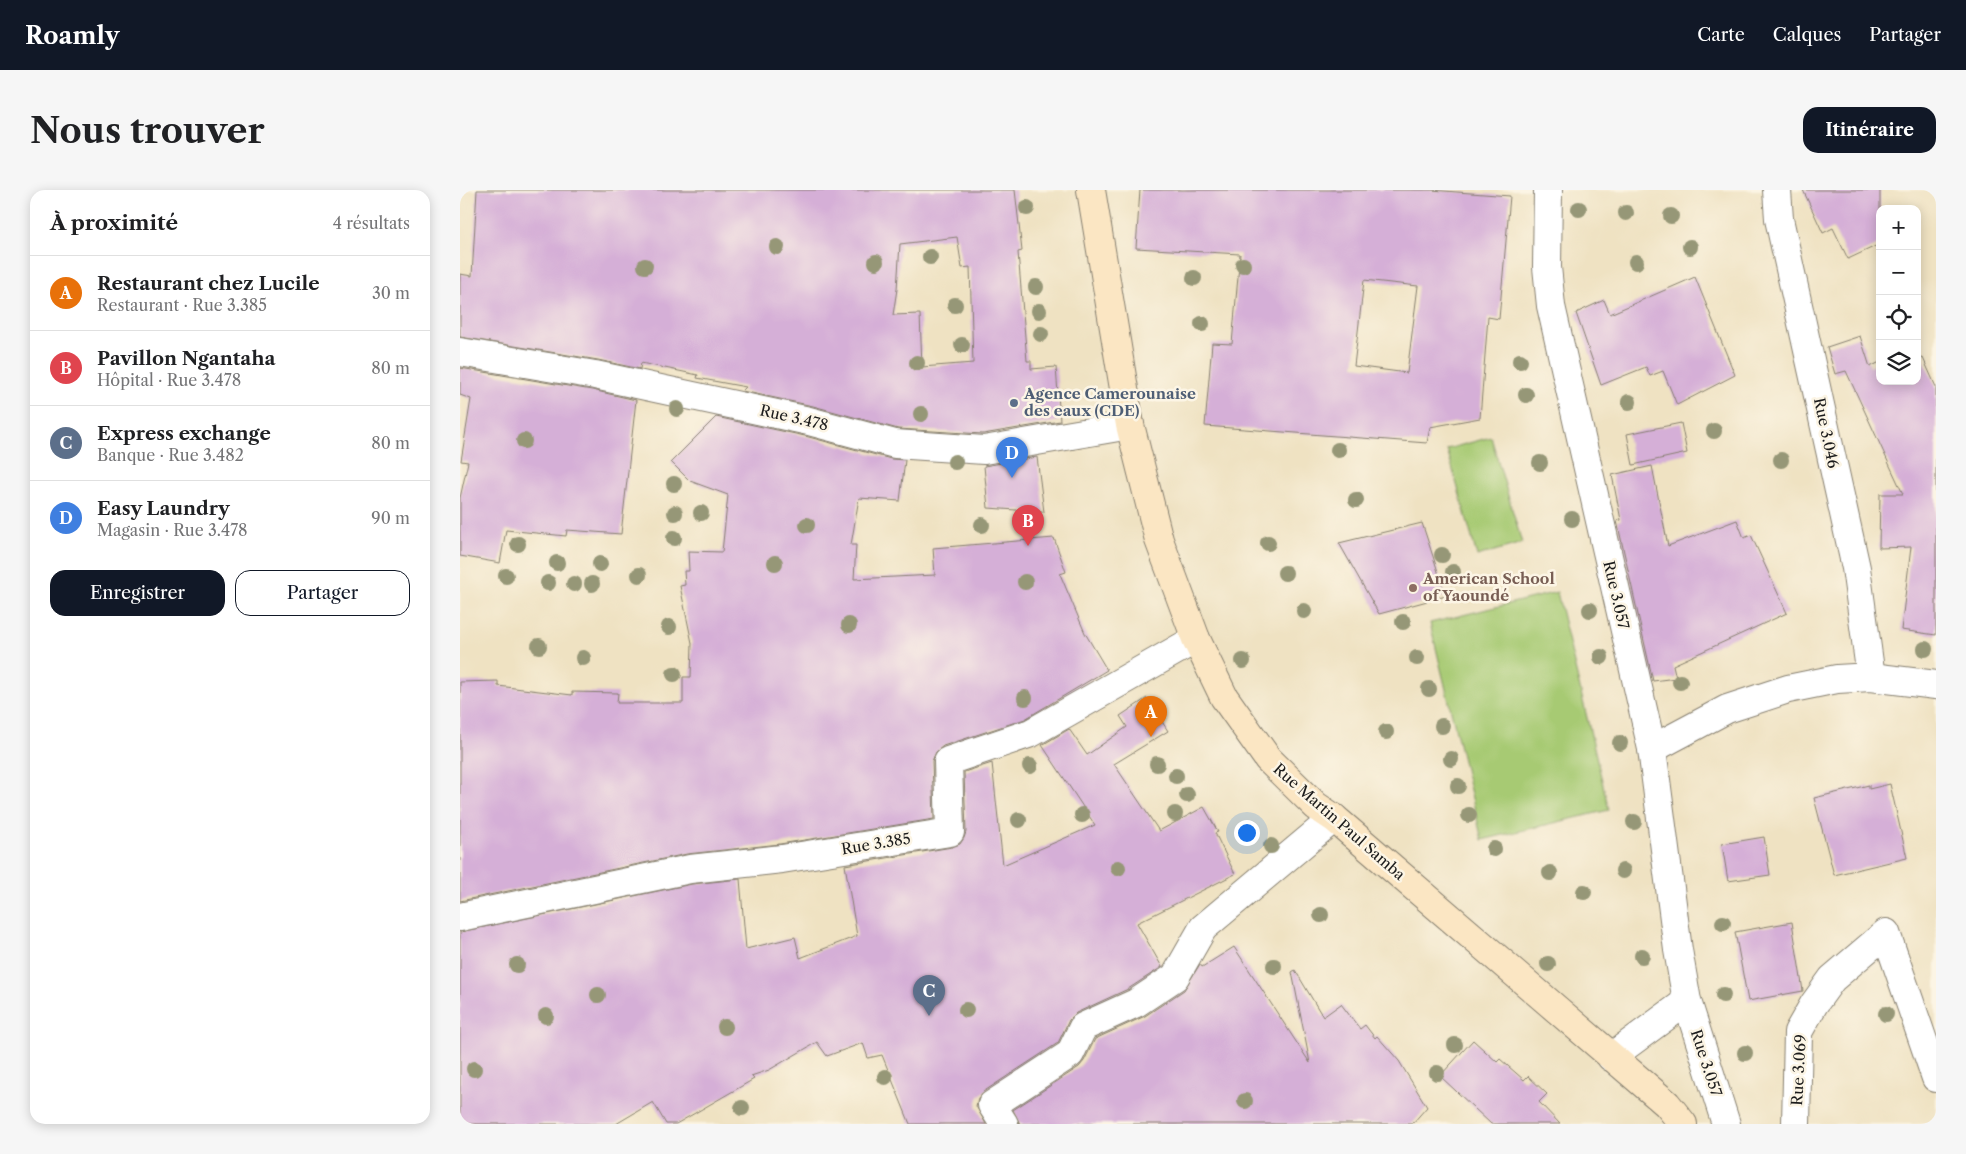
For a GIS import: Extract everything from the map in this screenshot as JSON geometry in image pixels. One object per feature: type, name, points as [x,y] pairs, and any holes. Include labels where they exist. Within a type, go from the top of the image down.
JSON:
[{"type":"main road","name":"Rue Martin Paul Samba","points":[[1091,190],[1130,425],[1159,540],[1196,639],[1224,698],[1268,760],[1316,806],[1334,818],[1666,1104],[1683,1124]]},
{"type":"street","name":"Rue 3.057","points":[[1548,190],[1547,267],[1551,306],[1652,749],[1678,950],[1687,1001],[1726,1124]]},
{"type":"street","name":"Rue 3.046","points":[[1777,190],[1779,219],[1856,568],[1872,676]]},
{"type":"street","name":"Rue 3.478","points":[[460,352],[595,375],[809,421],[894,444],[984,450],[1130,425]]},
{"type":"street","name":"Rue 3.385","points":[[460,917],[690,868],[782,859],[950,832],[948,761],[1031,733],[1196,639]]},
{"type":"street","points":[[1652,749],[1727,709],[1788,689],[1837,679],[1872,676],[1936,685]]},
{"type":"street","points":[[998,1115],[1070,1054],[1083,1027],[1136,1003],[1175,977],[1203,928],[1334,818]]},
{"type":"street","name":"Rue 3.069","points":[[1796,1124],[1798,1032],[1814,1004],[1832,979],[1886,933],[1936,1078]]},
{"type":"street","points":[[1611,1057],[1687,1001]]},
{"type":"green space","points":[[1491,437],[1522,543],[1477,556],[1447,449]]},
{"type":"green space","points":[[1557,592],[1609,810],[1482,840],[1430,623]]},
{"type":"building","points":[[477,190],[1015,190],[1022,251],[1018,252],[1027,361],[1031,361],[1031,369],[1056,367],[1060,421],[983,434],[898,429],[813,406],[742,391],[746,387],[697,378],[698,375],[641,363],[640,369],[598,360],[460,337],[460,274],[472,276]],"holes":[[[957,237],[962,268],[970,267],[973,363],[922,367],[920,314],[893,315],[900,244]]]},
{"type":"building","points":[[1140,190],[1431,190],[1510,196],[1499,319],[1488,317],[1480,418],[1430,427],[1427,443],[1205,426],[1212,343],[1232,344],[1240,254],[1136,248]],"holes":[[[1364,280],[1418,286],[1407,373],[1354,366]]]},
{"type":"building","points":[[1803,190],[1880,190],[1880,205],[1876,205],[1876,246],[1848,259],[1833,228],[1823,233]]},
{"type":"building","points":[[1695,277],[1735,375],[1677,405],[1663,371],[1650,376],[1646,367],[1601,385],[1576,313],[1604,300],[1610,314]]},
{"type":"building","points":[[1860,336],[1870,367],[1876,364],[1876,385],[1921,385],[1921,359],[1923,358],[1936,387],[1936,635],[1901,630],[1911,547],[1879,548],[1880,494],[1903,494],[1846,371],[1835,374],[1827,347]]},
{"type":"building","points":[[460,368],[592,390],[636,400],[621,534],[567,530],[566,536],[506,530],[500,563],[460,556],[460,498],[468,462],[461,461],[471,399],[460,395]]},
{"type":"building","points":[[716,417],[805,436],[891,459],[905,460],[900,501],[859,498],[851,545],[856,545],[854,579],[935,575],[933,548],[1054,538],[1066,572],[1060,574],[1085,633],[1107,670],[1025,719],[943,746],[936,752],[932,761],[934,819],[780,844],[687,854],[460,901],[460,682],[498,681],[498,686],[572,695],[572,692],[618,693],[617,703],[683,703],[683,677],[691,677],[692,643],[680,586],[685,585],[684,571],[689,571],[688,551],[722,552],[728,495],[690,481],[671,462]]},
{"type":"building","points":[[1681,423],[1687,453],[1633,465],[1627,434]]},
{"type":"building","points":[[1037,457],[1044,512],[988,508],[984,466]]},
{"type":"building","points":[[1652,466],[1668,546],[1737,520],[1744,538],[1751,535],[1787,613],[1673,665],[1676,678],[1653,681],[1617,521],[1621,520],[1612,475]]},
{"type":"building","points":[[1422,523],[1446,596],[1379,614],[1339,543]]},
{"type":"building","points":[[1147,698],[1168,731],[1114,764],[1159,831],[1204,807],[1218,832],[1215,833],[1235,874],[1137,923],[1162,967],[1128,989],[1076,1013],[1069,1020],[1058,1043],[983,1092],[978,1098],[976,1106],[986,1124],[910,1124],[882,1055],[868,1058],[863,1043],[827,1056],[817,1042],[769,1070],[751,1076],[754,1079],[676,1124],[666,1124],[653,1102],[616,1124],[460,1124],[460,932],[692,884],[740,879],[746,949],[795,937],[800,958],[857,936],[845,865],[952,847],[960,844],[966,832],[964,772],[992,763],[1003,865],[1095,825],[1042,745],[1069,729],[1087,755],[1127,727],[1120,716]]},
{"type":"building","points":[[1890,784],[1907,858],[1834,875],[1814,798],[1869,785],[1869,789]]},
{"type":"building","points":[[1764,837],[1770,875],[1728,881],[1722,844]]},
{"type":"building","points":[[1792,922],[1803,991],[1748,1001],[1735,932]]},
{"type":"building","points":[[1234,947],[1310,1063],[1292,972],[1295,970],[1323,1017],[1341,1004],[1360,1029],[1365,1025],[1375,1038],[1377,1036],[1399,1061],[1427,1107],[1412,1124],[1020,1124],[1013,1110],[1079,1067],[1095,1039],[1145,1016],[1184,990],[1200,964],[1202,967]]},
{"type":"building","points":[[1473,1040],[1497,1062],[1500,1059],[1524,1080],[1528,1076],[1547,1094],[1539,1102],[1560,1124],[1491,1124],[1440,1076]]},
{"type":"place","name":"Agence Camerounaise des eaux (CDE)","points":[[1014,403]]},
{"type":"place","name":"Easy Laundry","points":[[1012,478]]},
{"type":"place","name":"Pavillon Ngantaha","points":[[1028,546]]},
{"type":"place","name":"American School of Yaoundé","points":[[1413,588]]},
{"type":"place","name":"Restaurant chez Lucile","points":[[1151,737]]},
{"type":"place","name":"Express exchange","points":[[929,1016]]}]
